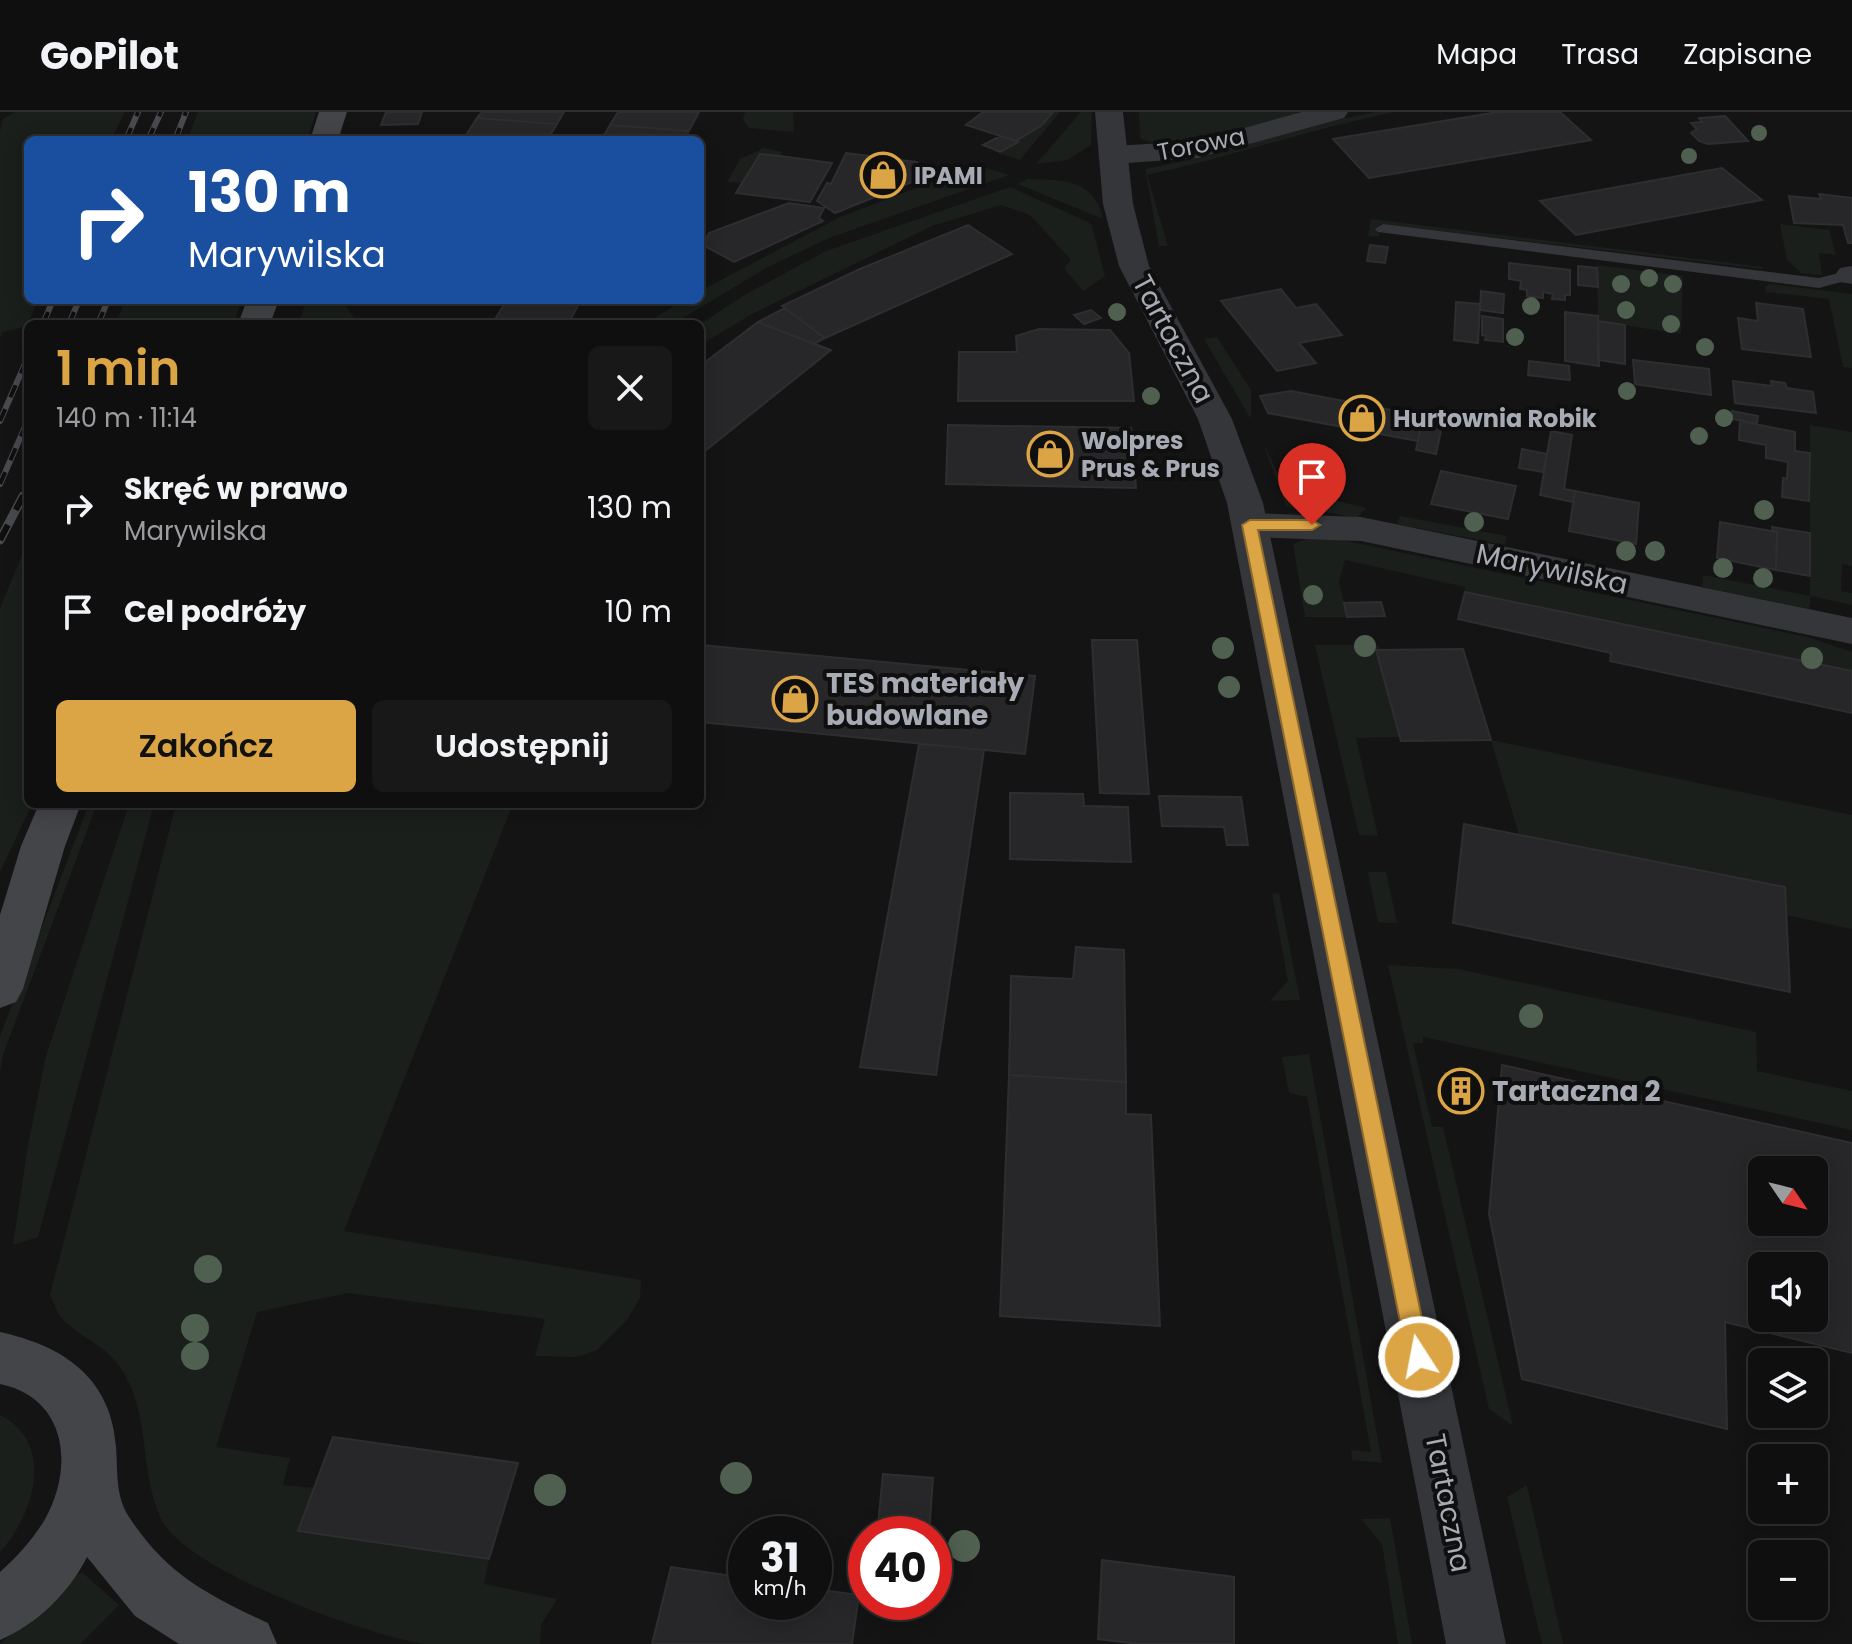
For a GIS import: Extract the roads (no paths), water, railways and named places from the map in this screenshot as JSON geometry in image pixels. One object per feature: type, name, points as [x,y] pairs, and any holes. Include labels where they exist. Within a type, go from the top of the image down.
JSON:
[{"type":"main road","points":[[325,136],[333,112]]},
{"type":"main road","points":[[0,931],[58,808]]},
{"type":"main road","points":[[0,989],[43,846]]},
{"type":"main road","points":[[0,1358],[39,1369],[70,1394],[87,1431],[91,1453],[89,1493],[108,1537],[156,1595],[190,1618],[247,1644]]},
{"type":"main road","points":[[0,1610],[33,1583],[64,1542],[89,1477]]},
{"type":"street","name":"Tartaczna","points":[[1109,112],[1118,204],[1134,266],[1215,419],[1235,468],[1250,525],[1476,1644]]},
{"type":"street","name":"Torowa","points":[[1113,155],[1198,149],[1334,112]]},
{"type":"street","name":"Marywilska","points":[[1250,525],[1361,529],[1852,631]]},
{"type":"lane","points":[[1383,229],[1819,283],[1852,275]]},
{"type":"railway","points":[[128,136],[138,112]]},
{"type":"railway","points":[[150,136],[161,112]]},
{"type":"railway","points":[[177,136],[186,112]]},
{"type":"railway","points":[[45,320],[51,304]]},
{"type":"railway","points":[[71,320],[77,304]]},
{"type":"railway","points":[[100,320],[106,304]]},
{"type":"railway","points":[[0,421],[24,366]]},
{"type":"railway","points":[[0,484],[24,429]]},
{"type":"railway","points":[[22,498],[24,494]]},
{"type":"railway","points":[[0,540],[23,496]]},
{"type":"place","name":"IPAMI","points":[[883,175]]},
{"type":"place","name":"Hurtownia Robik","points":[[1362,418]]},
{"type":"place","name":"Wolpres Prus & Prus","points":[[1050,454]]},
{"type":"place","name":"TES materiały budowlane","points":[[795,699]]},
{"type":"place","name":"Tartaczna 2","points":[[1461,1091]]}]
